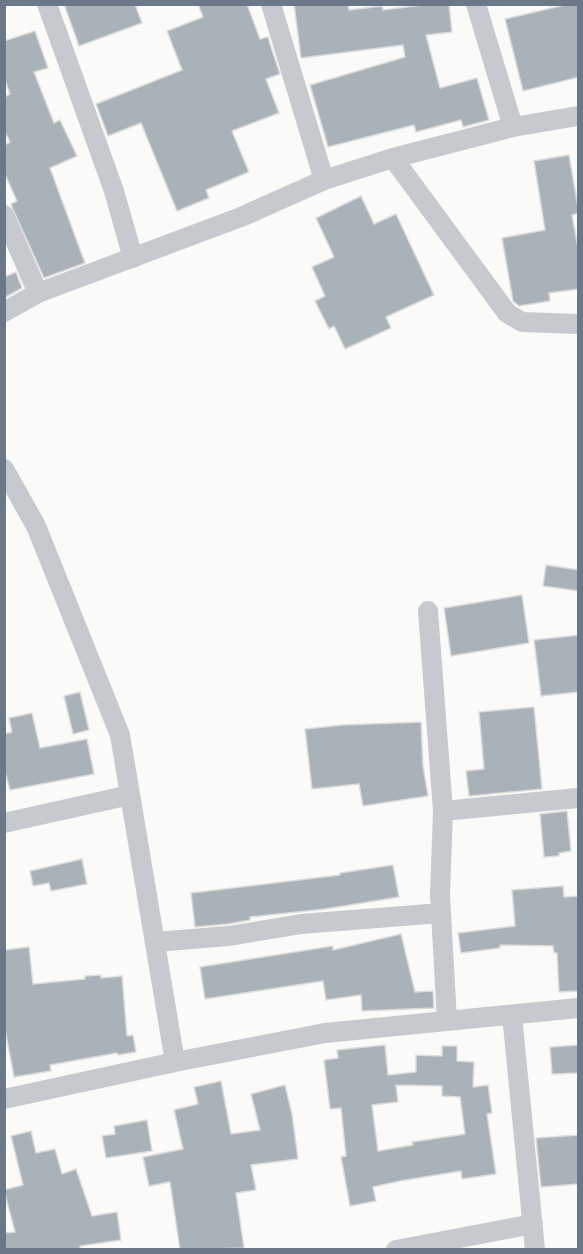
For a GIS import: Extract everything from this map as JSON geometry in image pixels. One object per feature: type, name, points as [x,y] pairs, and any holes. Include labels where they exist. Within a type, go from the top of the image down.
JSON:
[{"type":"street","points":[[47,4],[114,191],[133,258]]},
{"type":"street","points":[[271,4],[324,180]]},
{"type":"street","points":[[477,4],[513,127]]},
{"type":"street","points":[[4,312],[38,293],[241,217],[324,180],[393,158],[513,127],[579,116]]},
{"type":"street","points":[[393,158],[513,319],[522,322],[579,324]]},
{"type":"street","points":[[4,215],[38,293]]},
{"type":"street","points":[[4,469],[36,526],[120,735],[175,1062]]},
{"type":"street","points":[[428,611],[443,811],[441,913],[447,1021]]},
{"type":"street","points":[[4,822],[130,795]]},
{"type":"street","points":[[443,811],[579,798]]},
{"type":"street","points":[[155,942],[229,936],[301,924],[441,913]]},
{"type":"street","points":[[4,1099],[175,1062],[325,1034],[579,1008]]},
{"type":"street","points":[[512,1015],[535,1250]]},
{"type":"street","points":[[396,1250],[533,1224]]},
{"type":"building","points":[[64,4],[135,4],[142,23],[79,46]]},
{"type":"building","points":[[198,4],[247,4],[260,39],[268,37],[280,74],[266,79],[279,113],[232,131],[249,172],[206,190],[209,198],[177,211],[141,123],[108,136],[96,104],[182,70],[167,31],[203,17]]},
{"type":"building","points":[[294,4],[348,4],[349,10],[382,6],[383,10],[449,4],[452,32],[426,35],[440,88],[477,78],[489,120],[463,127],[461,120],[416,132],[414,125],[328,147],[310,85],[405,57],[403,45],[301,58]]},
{"type":"building","points":[[569,4],[579,4],[579,77],[523,91],[505,19]]},
{"type":"building","points":[[35,31],[48,68],[34,72],[54,123],[60,120],[77,156],[50,168],[85,263],[44,278],[12,207],[11,204],[17,201],[4,172],[4,145],[10,142],[4,130],[4,97],[10,94],[4,77],[4,41]]},
{"type":"building","points":[[569,155],[579,213],[572,215],[579,253],[579,289],[549,293],[550,301],[519,306],[513,301],[502,238],[545,230],[534,161]]},
{"type":"building","points":[[361,196],[374,224],[396,214],[434,295],[386,317],[391,328],[345,349],[334,326],[329,329],[315,301],[325,296],[312,267],[334,257],[316,218]]},
{"type":"building","points":[[16,272],[22,288],[4,298],[4,277]]},
{"type":"building","points":[[546,565],[579,570],[579,591],[543,586]]},
{"type":"building","points":[[522,595],[529,643],[451,656],[444,608]]},
{"type":"building","points":[[579,635],[579,692],[541,696],[534,640]]},
{"type":"building","points":[[80,692],[89,730],[73,734],[64,696]]},
{"type":"building","points":[[534,707],[542,789],[469,796],[466,771],[484,769],[479,712]]},
{"type":"building","points":[[32,713],[40,748],[87,739],[94,774],[10,790],[4,768],[4,734],[12,732],[9,718]]},
{"type":"building","points":[[421,722],[423,766],[428,796],[363,806],[359,784],[312,789],[305,729]]},
{"type":"building","points":[[567,811],[571,851],[559,853],[559,856],[544,857],[540,814]]},
{"type":"building","points":[[82,859],[87,884],[51,891],[49,883],[33,886],[30,871]]},
{"type":"building","points":[[393,865],[399,897],[325,909],[250,917],[250,920],[228,924],[195,927],[191,893],[340,875],[340,873]]},
{"type":"building","points":[[563,886],[564,897],[579,896],[579,991],[559,992],[557,953],[554,953],[553,946],[500,945],[500,948],[461,953],[458,933],[515,926],[512,890]]},
{"type":"building","points":[[401,934],[415,992],[433,991],[434,1008],[362,1011],[361,995],[326,1000],[323,981],[205,999],[200,967],[333,946],[333,950]]},
{"type":"building","points":[[29,947],[33,984],[85,979],[85,976],[101,975],[101,978],[122,976],[127,1036],[133,1035],[136,1052],[118,1055],[117,1053],[50,1065],[51,1071],[14,1077],[4,1024],[4,950]]},
{"type":"building","points":[[385,1045],[388,1075],[416,1072],[416,1055],[442,1056],[442,1046],[457,1046],[457,1061],[474,1062],[473,1087],[488,1085],[492,1113],[487,1114],[496,1174],[462,1179],[461,1171],[400,1181],[373,1187],[376,1201],[350,1206],[341,1157],[346,1156],[341,1108],[330,1109],[324,1060],[338,1058],[337,1050]],"holes":[[[396,1085],[442,1086],[442,1096],[460,1097],[465,1134],[412,1142],[413,1145],[378,1151],[372,1105],[398,1102]]]},
{"type":"building","points":[[579,1045],[579,1073],[552,1074],[550,1047]]},
{"type":"building","points":[[221,1081],[231,1134],[260,1130],[251,1094],[285,1085],[292,1114],[298,1159],[251,1165],[256,1190],[236,1193],[244,1248],[180,1250],[170,1182],[149,1186],[143,1157],[183,1149],[174,1110],[198,1104],[194,1087]]},
{"type":"building","points":[[147,1120],[152,1151],[106,1158],[102,1136],[115,1134],[114,1126]]},
{"type":"building","points":[[31,1131],[36,1153],[55,1149],[62,1174],[76,1169],[92,1216],[117,1212],[121,1240],[80,1246],[80,1250],[4,1250],[4,1233],[15,1232],[4,1190],[23,1185],[11,1136]]},
{"type":"building","points":[[579,1135],[579,1184],[541,1187],[536,1138]]}]
